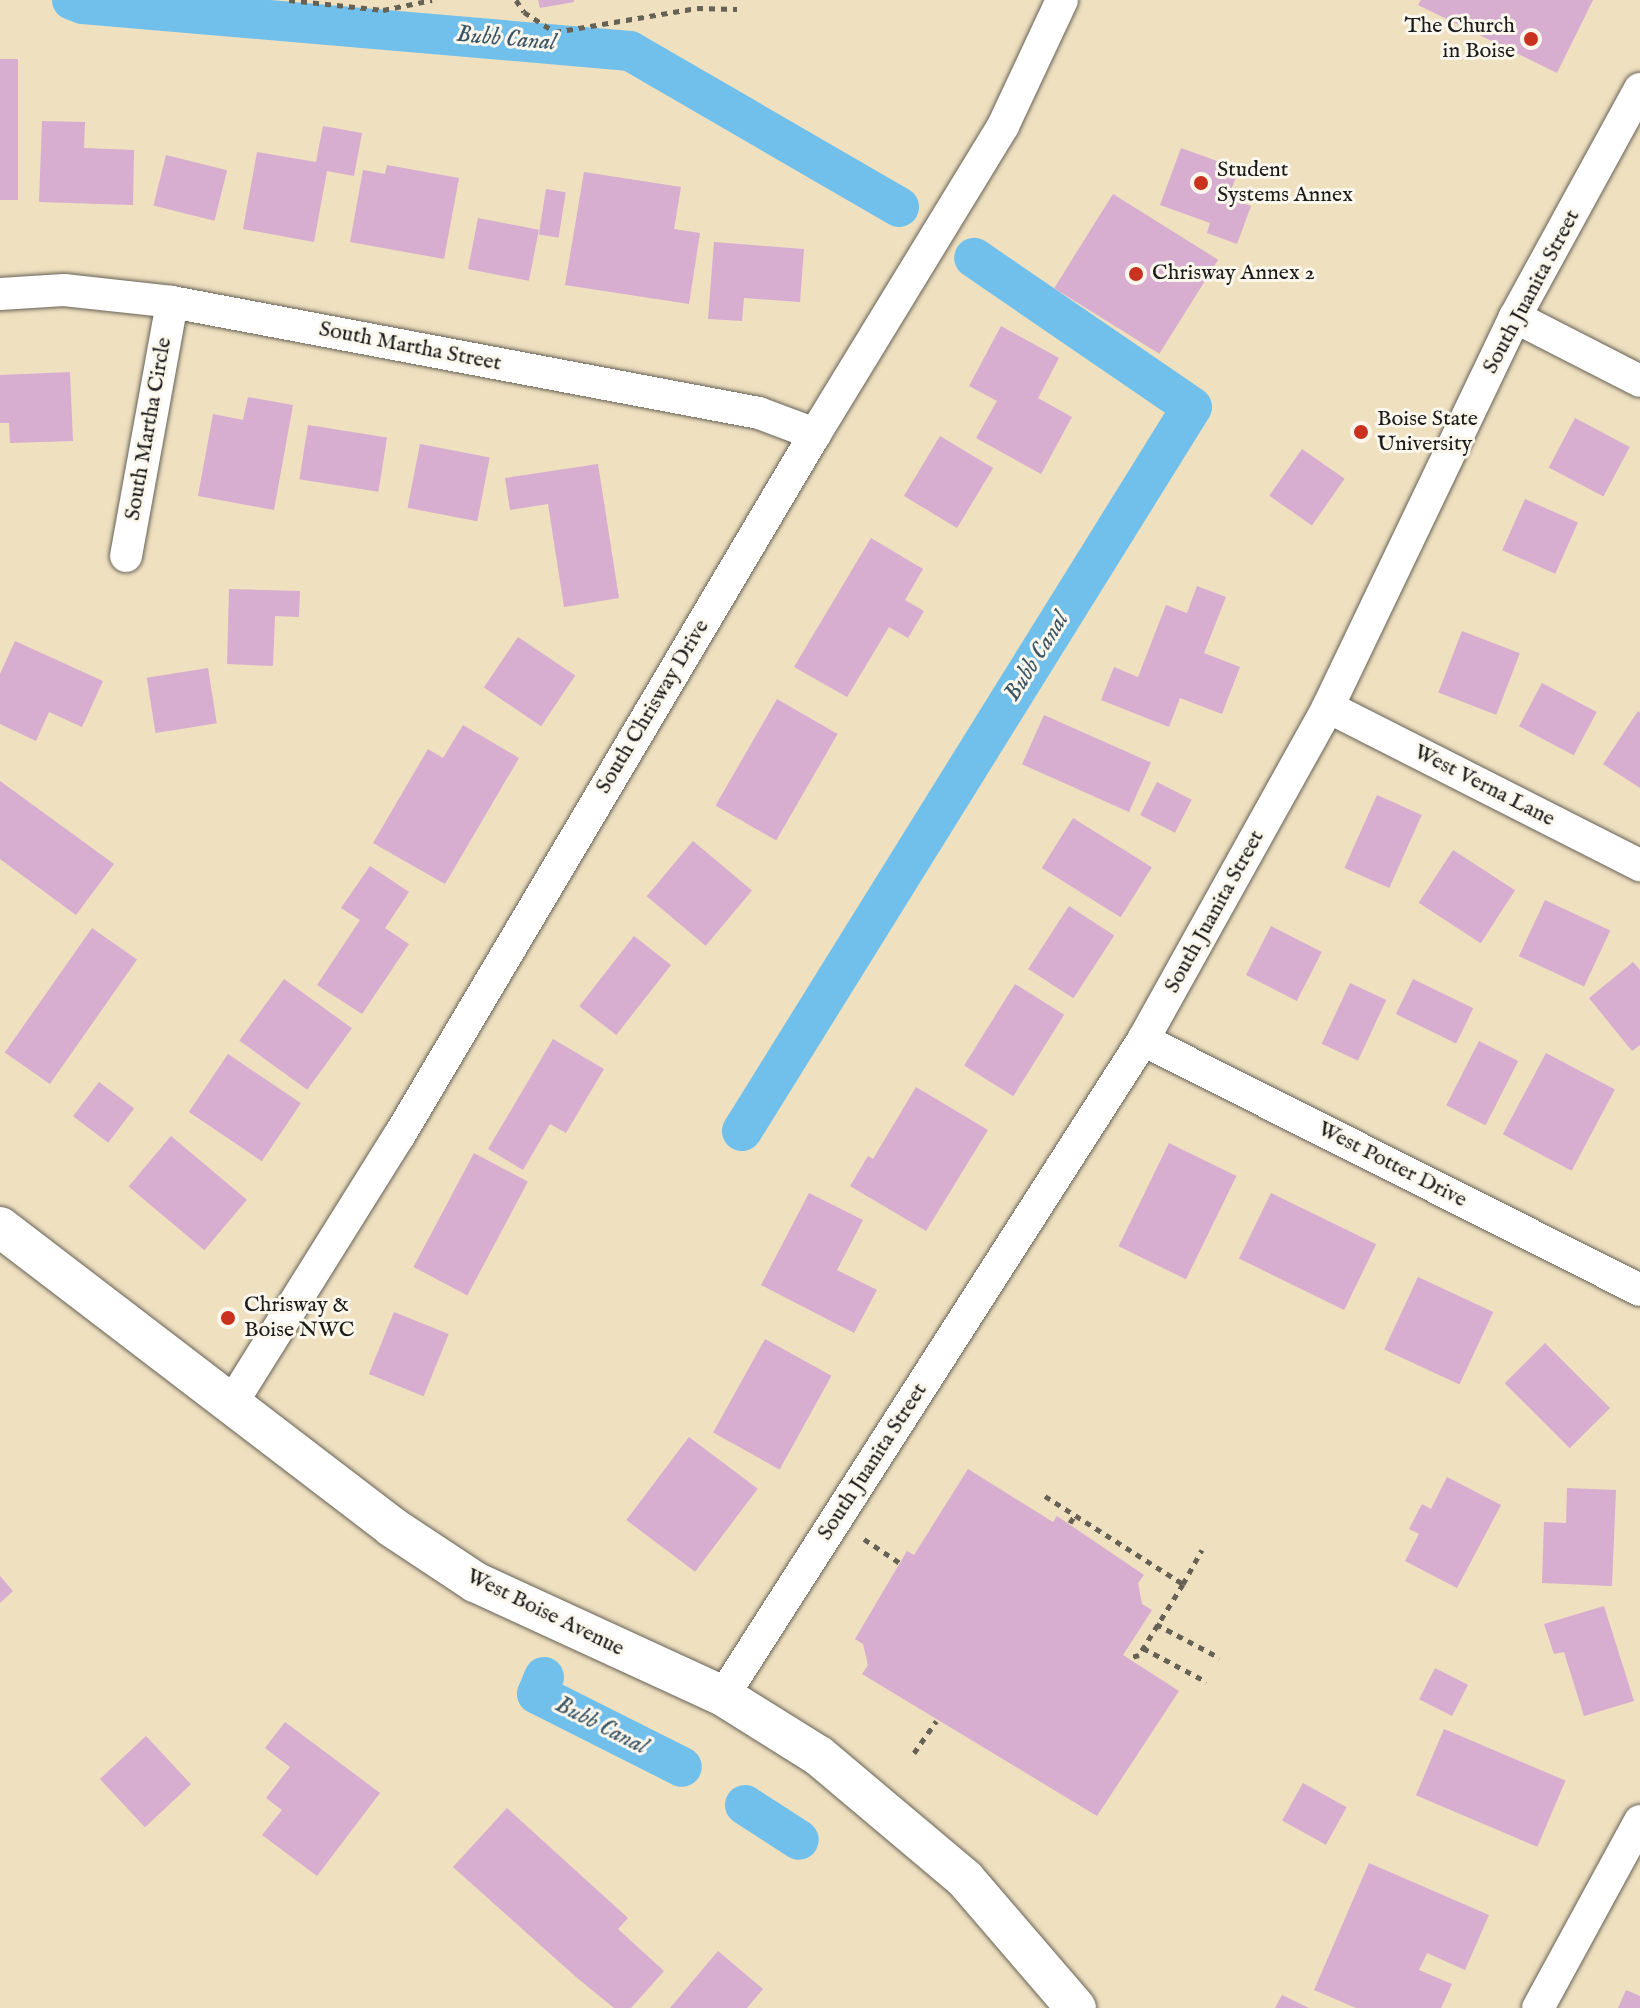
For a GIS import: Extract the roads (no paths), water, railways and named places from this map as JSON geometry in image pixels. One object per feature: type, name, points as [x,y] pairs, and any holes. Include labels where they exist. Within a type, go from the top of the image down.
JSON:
[{"type":"street","name":"South Chrisway Drive","points":[[230,1406],[399,1136],[815,434],[1003,126],[1062,0]]},
{"type":"street","name":"South Juanita Street","points":[[723,1696],[1143,1040],[1328,707],[1515,317],[1640,89]]},
{"type":"street","name":"South Martha Street","points":[[0,294],[64,290],[172,302],[759,413],[815,434]]},
{"type":"street","name":"South Martha Circle","points":[[126,556],[172,302]]},
{"type":"street","points":[[1515,317],[1640,381]]},
{"type":"street","name":"West Verna Lane","points":[[1328,707],[1640,865]]},
{"type":"street","name":"West Potter Drive","points":[[1143,1040],[1640,1290]]},
{"type":"street","name":"West Boise Avenue","points":[[0,1227],[230,1406],[392,1527],[475,1582],[723,1696],[819,1756],[965,1879],[1076,2008]]},
{"type":"street","points":[[1538,2008],[1640,1821]]},
{"type":"waterway","name":"Bubb Canal","points":[[72,0],[83,4],[630,51],[899,207]]},
{"type":"waterway","name":"Bubb Canal","points":[[742,1131],[1192,407],[974,258]]},
{"type":"waterway","name":"Bubb Canal","points":[[544,1677],[537,1694],[682,1767]]},
{"type":"waterway","name":"Bubb Canal","points":[[745,1805],[799,1840]]},
{"type":"place","name":"The Church in Boise","points":[[1531,39]]},
{"type":"place","name":"Student Systems Annex","points":[[1201,183]]},
{"type":"place","name":"Chrisway Annex 2","points":[[1136,274]]},
{"type":"place","name":"Boise State University","points":[[1361,432]]},
{"type":"place","name":"Chrisway & Boise NWC","points":[[228,1318]]}]
